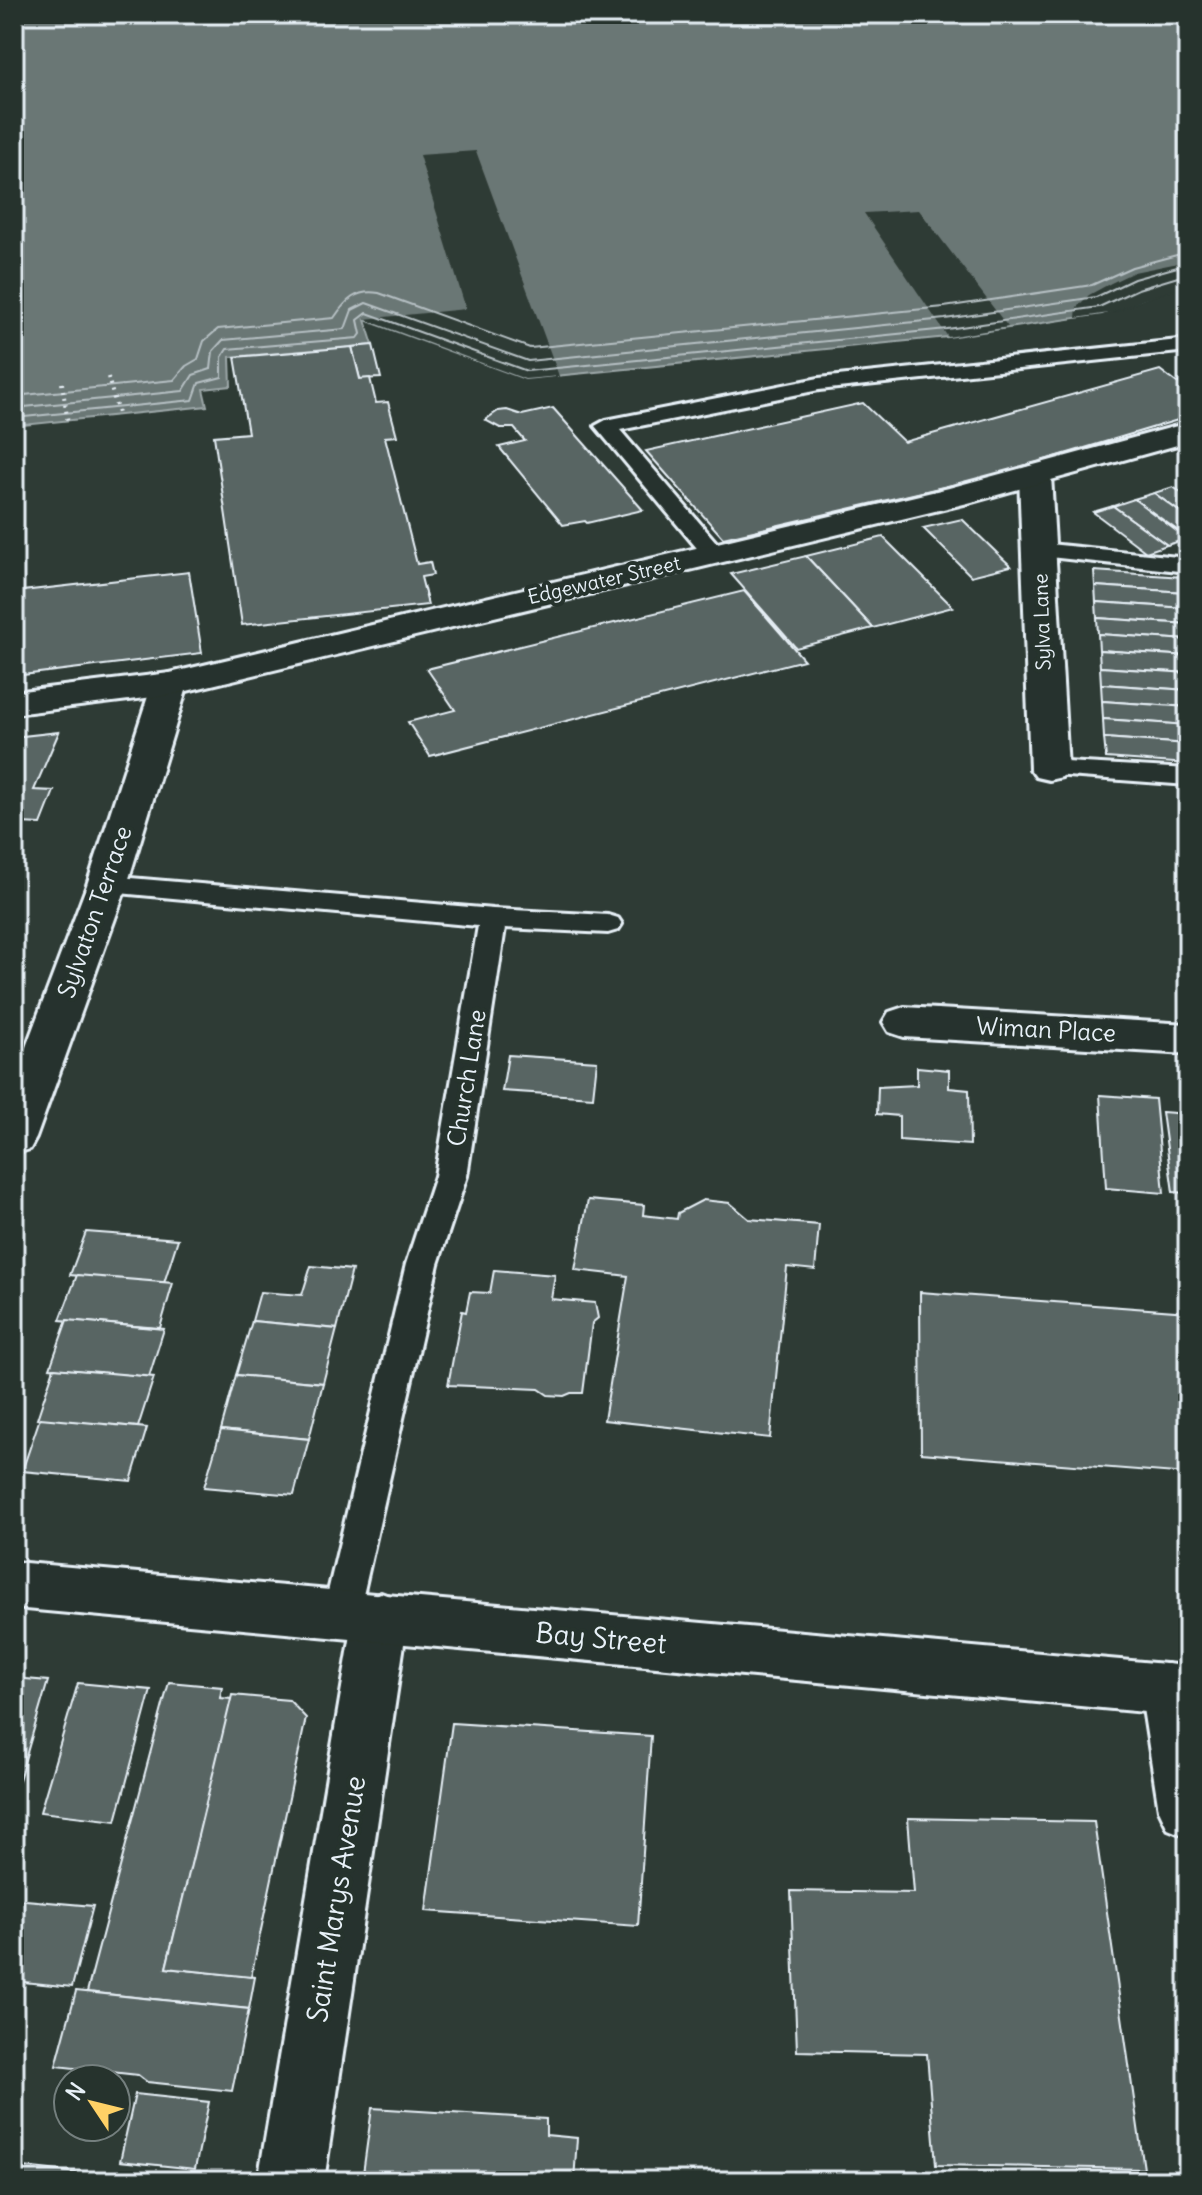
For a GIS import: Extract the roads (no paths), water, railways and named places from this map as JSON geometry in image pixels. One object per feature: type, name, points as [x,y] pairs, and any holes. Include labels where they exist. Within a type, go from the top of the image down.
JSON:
[{"type":"street","name":"Edgewater Street","points":[[14,703],[170,684],[1035,475],[1188,432]]},
{"type":"street","name":"Sylva Lane","points":[[1035,475],[1049,769]]},
{"type":"street","name":"Sylvaton Terrace","points":[[14,1138],[107,885],[170,684]]},
{"type":"street","name":"Wiman Place","points":[[904,1022],[1188,1039]]},
{"type":"street","name":"Bay Street","points":[[14,1585],[1178,1690]]},
{"type":"street","name":"Saint Marys Avenue","points":[[291,2181],[361,1615]]},
{"type":"street","points":[[1178,1690],[1188,1810]]},
{"type":"lane","points":[[714,554],[606,426],[819,384],[1188,345]]},
{"type":"lane","points":[[1039,550],[1188,565]]},
{"type":"lane","points":[[1049,769],[1188,777]]},
{"type":"lane","points":[[107,885],[493,918],[608,924]]},
{"type":"lane","name":"Church Lane","points":[[361,1615],[422,1264],[451,1176],[493,918]]},
{"type":"water","points":[[14,14],[1188,14],[1188,281],[1102,314],[948,337],[525,379],[365,320],[373,345],[230,357],[231,386],[203,389],[207,406],[14,426]]}]
